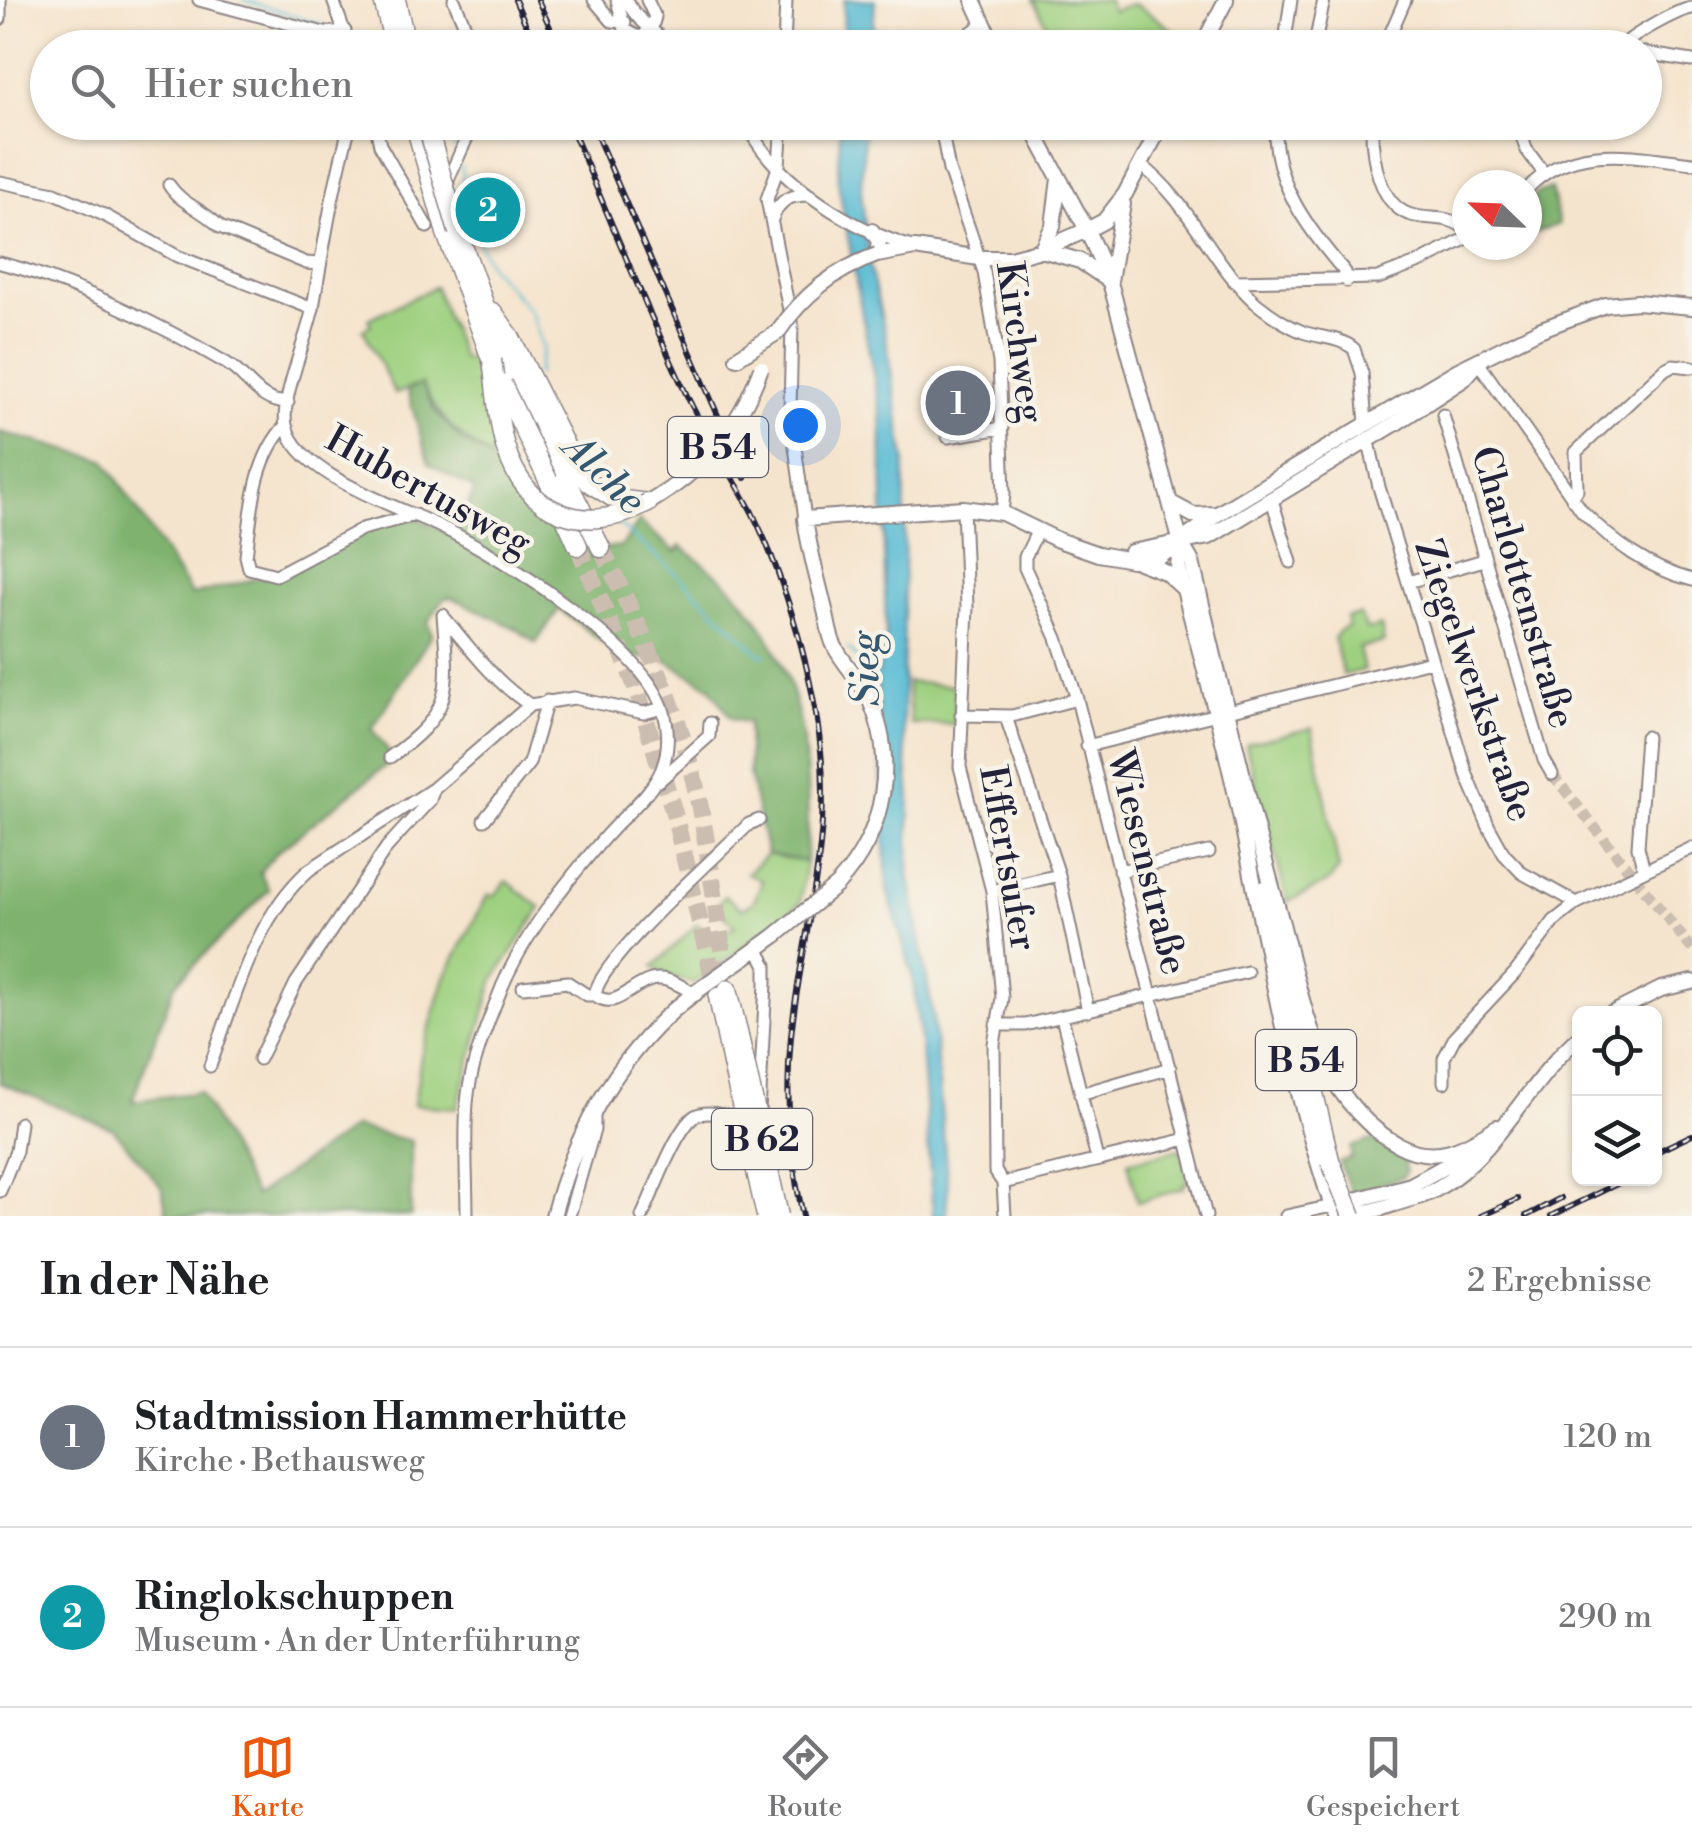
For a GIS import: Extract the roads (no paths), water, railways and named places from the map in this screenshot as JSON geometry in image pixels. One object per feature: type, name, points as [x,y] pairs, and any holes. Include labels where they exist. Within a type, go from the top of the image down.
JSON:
[{"type":"highway","points":[[381,0],[399,30]]},
{"type":"highway","points":[[396,30],[398,0]]},
{"type":"highway","name":"B 54","points":[[419,140],[450,246],[492,360],[505,444],[514,469],[530,491],[559,512],[594,520],[618,517],[648,503]]},
{"type":"highway","name":"B 54","points":[[432,140],[479,291],[510,336],[571,457],[588,482],[615,499],[648,503]]},
{"type":"highway","points":[[479,291],[518,389],[601,548]]},
{"type":"highway","points":[[492,360],[578,546]]},
{"type":"highway","name":"B 54","points":[[1265,890],[1330,1160],[1359,1215]]},
{"type":"highway","name":"B 62","points":[[723,993],[767,1216]]},
{"type":"highway","name":"B 62","points":[[738,1063],[780,1216]]},
{"type":"main road","points":[[973,0],[986,30]]},
{"type":"main road","points":[[1210,30],[1226,0]]},
{"type":"main road","points":[[1038,140],[1087,230]]},
{"type":"main road","name":"B 54","points":[[1110,282],[1118,221],[1126,194],[1153,140]]},
{"type":"main road","points":[[1041,250],[1053,226],[1059,179]]},
{"type":"main road","name":"B 54","points":[[648,503],[686,479],[725,438],[743,410],[778,332],[800,303],[827,279],[876,255],[915,248],[979,258],[1010,258],[1041,250],[1104,221],[1126,194]]},
{"type":"main road","name":"B 54","points":[[1087,230],[1110,282],[1181,543],[1192,562],[1265,890]]},
{"type":"main road","points":[[872,232],[880,246],[876,255]]},
{"type":"main road","name":"B 54","points":[[1041,250],[1080,261],[1110,282]]},
{"type":"main road","points":[[1116,556],[1209,537],[1268,493],[1458,370],[1538,330],[1595,308],[1636,302],[1692,307]]},
{"type":"main road","points":[[738,358],[778,332]]},
{"type":"main road","points":[[1132,560],[1160,557],[1219,513],[1268,493]]},
{"type":"main road","points":[[1170,503],[1193,515],[1219,513]]},
{"type":"main road","points":[[553,1216],[576,1145],[593,1112],[642,1044],[667,1017],[837,885],[859,860],[873,832],[881,799],[883,750],[876,716],[833,642],[805,519],[963,508],[1002,514],[1079,549],[1132,560],[1165,572],[1184,590]]},
{"type":"main road","name":"B 54","points":[[1181,543],[1178,566],[1223,712]]},
{"type":"main road","points":[[1253,846],[1313,1036],[1328,1070],[1365,1120],[1400,1146],[1420,1153],[1446,1154],[1497,1127]]},
{"type":"main road","points":[[1253,846],[1269,967],[1315,1156],[1334,1211]]},
{"type":"main road","points":[[1627,1006],[1661,989],[1692,982]]},
{"type":"main road","points":[[1334,1211],[1359,1215],[1435,1190],[1460,1174],[1496,1136],[1541,1074],[1572,1044]]},
{"type":"main road","points":[[1334,1211],[1430,1177],[1473,1151],[1516,1108]]},
{"type":"main road","points":[[1414,1198],[1430,1177],[1420,1153]]},
{"type":"street","points":[[0,0],[0,19]]},
{"type":"street","points":[[199,0],[313,30]]},
{"type":"street","points":[[333,0],[344,30]]},
{"type":"street","points":[[454,0],[466,30]]},
{"type":"street","points":[[594,0],[612,21],[623,11]]},
{"type":"street","points":[[609,0],[649,30],[655,18],[647,0]]},
{"type":"street","points":[[785,30],[786,0]]},
{"type":"street","points":[[1287,30],[1291,0]]},
{"type":"street","points":[[1318,30],[1324,0]]},
{"type":"street","points":[[1392,30],[1404,0]]},
{"type":"street","points":[[1647,30],[1675,12],[1692,8]]},
{"type":"street","points":[[974,30],[984,23]]},
{"type":"street","points":[[1662,56],[1692,61]]},
{"type":"street","points":[[345,140],[286,425],[271,440],[262,463],[246,556],[250,568],[276,575],[362,529],[415,515]]},
{"type":"street","points":[[379,140],[427,226]]},
{"type":"street","points":[[466,140],[448,180],[450,224],[508,389],[505,428]]},
{"type":"street","points":[[755,140],[810,195],[872,232],[915,248]]},
{"type":"street","points":[[780,140],[778,166],[767,199],[792,325],[790,410],[805,519]]},
{"type":"street","name":"Kirchweg","points":[[943,140],[949,170],[979,258],[998,362],[1002,514]]},
{"type":"street","points":[[1274,140],[1300,215],[1346,272],[1347,281]]},
{"type":"street","points":[[1372,140],[1378,173],[1396,207],[1413,216],[1452,221]]},
{"type":"street","points":[[1523,140],[1543,172],[1560,163],[1627,155],[1692,163]]},
{"type":"street","points":[[1141,165],[1161,180],[1234,281],[1378,278],[1422,261],[1452,243]]},
{"type":"street","points":[[0,182],[55,193],[177,256],[313,309]]},
{"type":"street","points":[[169,185],[176,197],[210,216],[220,227],[306,263],[318,264]]},
{"type":"street","points":[[771,223],[782,201],[794,195],[810,195]]},
{"type":"street","points":[[0,263],[87,295],[196,346],[233,367],[267,399],[288,402]]},
{"type":"street","name":"Ziegelwerkstraße","points":[[1234,281],[1284,324],[1354,349],[1362,373],[1372,462],[1467,775],[1504,854],[1522,872],[1577,903]]},
{"type":"street","points":[[1478,362],[1572,498],[1624,548],[1661,571],[1692,580]]},
{"type":"street","points":[[1572,498],[1577,490],[1576,452],[1665,370],[1673,365],[1692,366]]},
{"type":"street","name":"Charlottenstraße","points":[[1443,415],[1544,760],[1552,774]]},
{"type":"street","name":"Hubertusweg","points":[[286,425],[301,454],[314,466],[489,553],[567,608],[627,656],[652,686],[663,708]]},
{"type":"street","points":[[948,437],[1002,428]]},
{"type":"street","points":[[1268,493],[1291,562]]},
{"type":"street","name":"Effertsufer","points":[[963,508],[966,607],[960,766],[992,891],[1002,998],[996,1024],[995,1171],[1004,1183],[1006,1216]]},
{"type":"street","name":"Wiesenstraße","points":[[1038,530],[1025,557],[1025,568],[1057,638],[1077,700],[1206,1216]]},
{"type":"street","points":[[1408,582],[1484,560]]},
{"type":"street","points":[[390,758],[430,725],[447,690],[443,616],[487,668],[530,705]]},
{"type":"street","points":[[1087,746],[1432,661]]},
{"type":"street","points":[[210,1066],[268,918],[284,894],[309,870],[434,788],[530,705],[574,698],[644,713],[663,708],[668,747],[652,787]]},
{"type":"street","points":[[484,820],[529,763],[547,700]]},
{"type":"street","points":[[961,715],[1006,716],[1077,700]]},
{"type":"street","points":[[1006,716],[1059,875],[1088,1011]]},
{"type":"street","points":[[467,1216],[467,1100],[472,1076],[514,962],[572,878],[652,787],[709,736],[710,723]]},
{"type":"street","points":[[1644,870],[1638,848],[1646,737]]},
{"type":"street","points":[[260,1059],[296,983],[387,848],[430,800],[434,788]]},
{"type":"street","points":[[595,995],[596,984],[629,944],[749,824],[759,820]]},
{"type":"street","points":[[1444,1082],[1444,1058],[1455,1037],[1516,972],[1554,921],[1577,903],[1692,848]]},
{"type":"street","points":[[1120,871],[1209,852]]},
{"type":"street","points":[[992,891],[1059,875]]},
{"type":"street","points":[[757,950],[766,964],[766,1023],[762,1103],[755,1130],[767,1216]]},
{"type":"street","points":[[996,1024],[1025,1025],[1247,972]]},
{"type":"street","points":[[523,988],[567,982],[587,995],[612,1002],[642,983],[661,979],[696,996]]},
{"type":"street","points":[[1062,1017],[1097,1159]]},
{"type":"street","points":[[1080,1094],[1170,1068]]},
{"type":"street","points":[[569,1216],[594,1130],[593,1112]]},
{"type":"street","points":[[642,1216],[684,1129],[694,1117],[705,1112],[740,1120],[755,1130]]},
{"type":"street","points":[[0,1191],[16,1152],[20,1123]]},
{"type":"street","points":[[1004,1183],[1187,1139]]},
{"type":"street","points":[[1286,1216],[1334,1211]]},
{"type":"water","points":[[844,0],[875,0],[873,30],[843,30]]},
{"type":"water","points":[[839,140],[864,140],[861,191],[870,267],[886,337],[905,459],[903,726],[910,795],[909,873],[933,1015],[948,1188],[946,1216],[933,1216],[912,974],[887,890],[877,678],[886,636],[881,417],[838,183]]},
{"type":"waterway","name":"Alche","points":[[244,0],[324,25]]},
{"type":"waterway","name":"Alche","points":[[452,140],[455,149]]},
{"type":"waterway","name":"Alche","points":[[461,166],[473,230],[490,266],[531,312],[543,348],[537,375]]},
{"type":"waterway","name":"Alche","points":[[598,498],[608,511]]},
{"type":"waterway","name":"Alche","points":[[616,522],[761,655],[766,654]]},
{"type":"waterway","name":"Alche","points":[[848,648],[879,679]]},
{"type":"tunnel","points":[[578,546],[635,684],[674,813],[717,994]]},
{"type":"tunnel","points":[[601,548],[681,733],[707,846],[728,989]]},
{"type":"tunnel","points":[[1552,774],[1692,949]]},
{"type":"railway","points":[[515,0],[528,30]]},
{"type":"railway","points":[[538,0],[551,30]]},
{"type":"railway","points":[[577,140],[689,400],[764,539],[787,598],[812,691],[821,751],[822,823],[788,1081],[791,1149],[803,1216]]},
{"type":"railway","points":[[599,140],[745,478]]},
{"type":"railway","points":[[1662,1149],[1692,1135]]},
{"type":"railway","points":[[1551,1216],[1613,1186]]},
{"type":"railway","points":[[1526,1216],[1561,1198]]},
{"type":"railway","points":[[1481,1216],[1518,1199]]},
{"type":"place","name":"Ringlokschuppen","points":[[488,210]]},
{"type":"place","name":"Stadtmission Hammerhütte","points":[[958,403]]},
{"type":"water label","name":"Sieg","points":[[864,669]]}]
